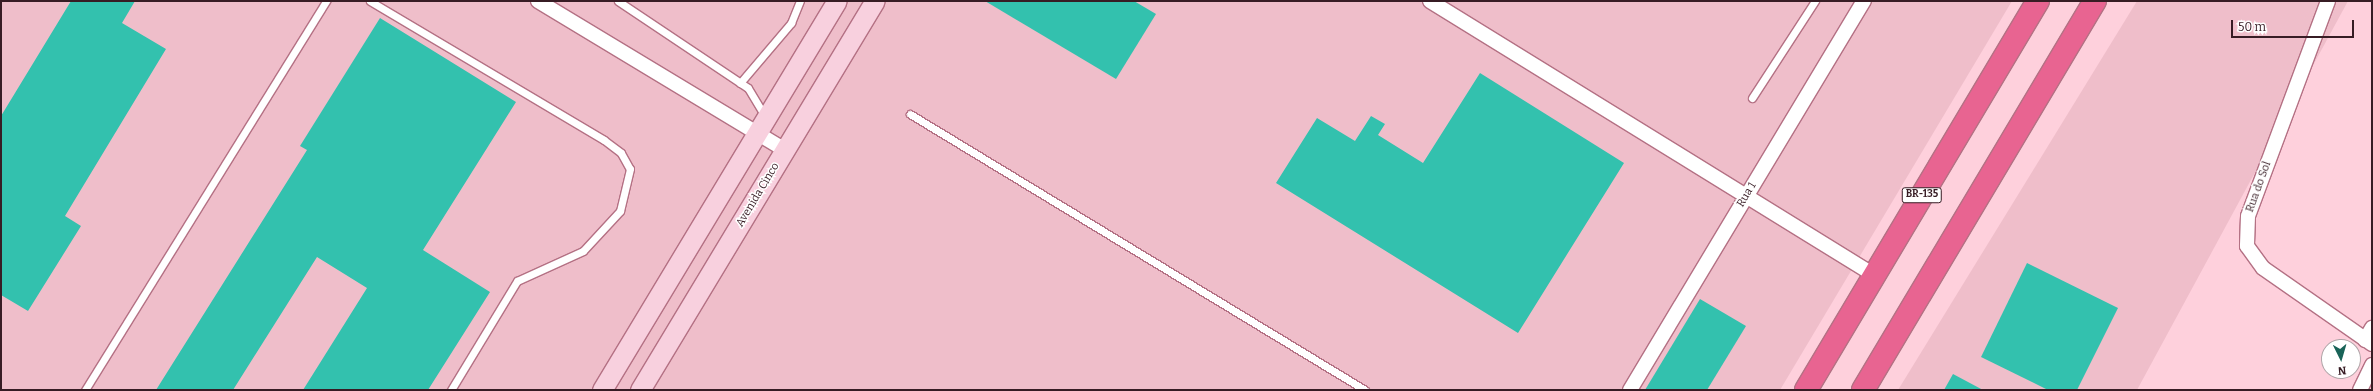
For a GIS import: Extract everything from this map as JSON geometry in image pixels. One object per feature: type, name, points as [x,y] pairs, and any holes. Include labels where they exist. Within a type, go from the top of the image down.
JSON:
[{"type":"highway","name":"BR-135","points":[[1806,390],[2038,1]]},
{"type":"highway","points":[[1863,390],[2095,1]]},
{"type":"street","points":[[538,1],[762,125],[785,150]]},
{"type":"street","points":[[602,390],[837,1]]},
{"type":"street","name":"Avenida Cinco","points":[[640,390],[876,1]]},
{"type":"street","points":[[1430,1],[1874,275]]},
{"type":"street","name":"Rua 1","points":[[1630,390],[1864,1]]},
{"type":"street","name":"Rua do Sol","points":[[2328,1],[2248,216],[2247,246],[2263,268],[2370,337]]},
{"type":"street","points":[[2360,390],[2372,365]]},
{"type":"lane","points":[[85,390],[326,1]]},
{"type":"lane","points":[[370,1],[604,140],[622,154],[630,169],[620,211],[583,251],[517,281],[451,390]]},
{"type":"lane","points":[[618,1],[748,88],[762,125]]},
{"type":"lane","points":[[740,83],[791,23],[800,1]]},
{"type":"lane","points":[[1752,98],[1815,1]]},
{"type":"lane","points":[[910,114],[1364,390]]},
{"type":"shaded area","points":[[1,1],[2012,1],[1780,390],[1,390]]},
{"type":"shaded area","points":[[2137,1],[2348,1],[2137,390],[1898,390]]},
{"type":"building","points":[[71,1],[135,1],[122,23],[166,49],[65,216],[81,226],[28,311],[1,295],[1,116]]},
{"type":"building","points":[[985,1],[1134,1],[1156,14],[1116,79]]},
{"type":"building","points":[[380,18],[516,102],[423,250],[490,292],[428,390],[303,390],[367,288],[317,257],[233,390],[156,390],[307,150],[300,146]]},
{"type":"building","points":[[1480,73],[1624,163],[1518,333],[1276,183],[1317,118],[1355,141],[1371,116],[1385,124],[1378,135],[1423,163]]},
{"type":"building","points":[[2027,263],[2118,308],[2077,390],[2048,390],[1981,357]]},
{"type":"building","points":[[1700,299],[1746,326],[1707,390],[1645,390]]},
{"type":"building","points":[[1953,374],[1983,390],[1944,390]]}]
